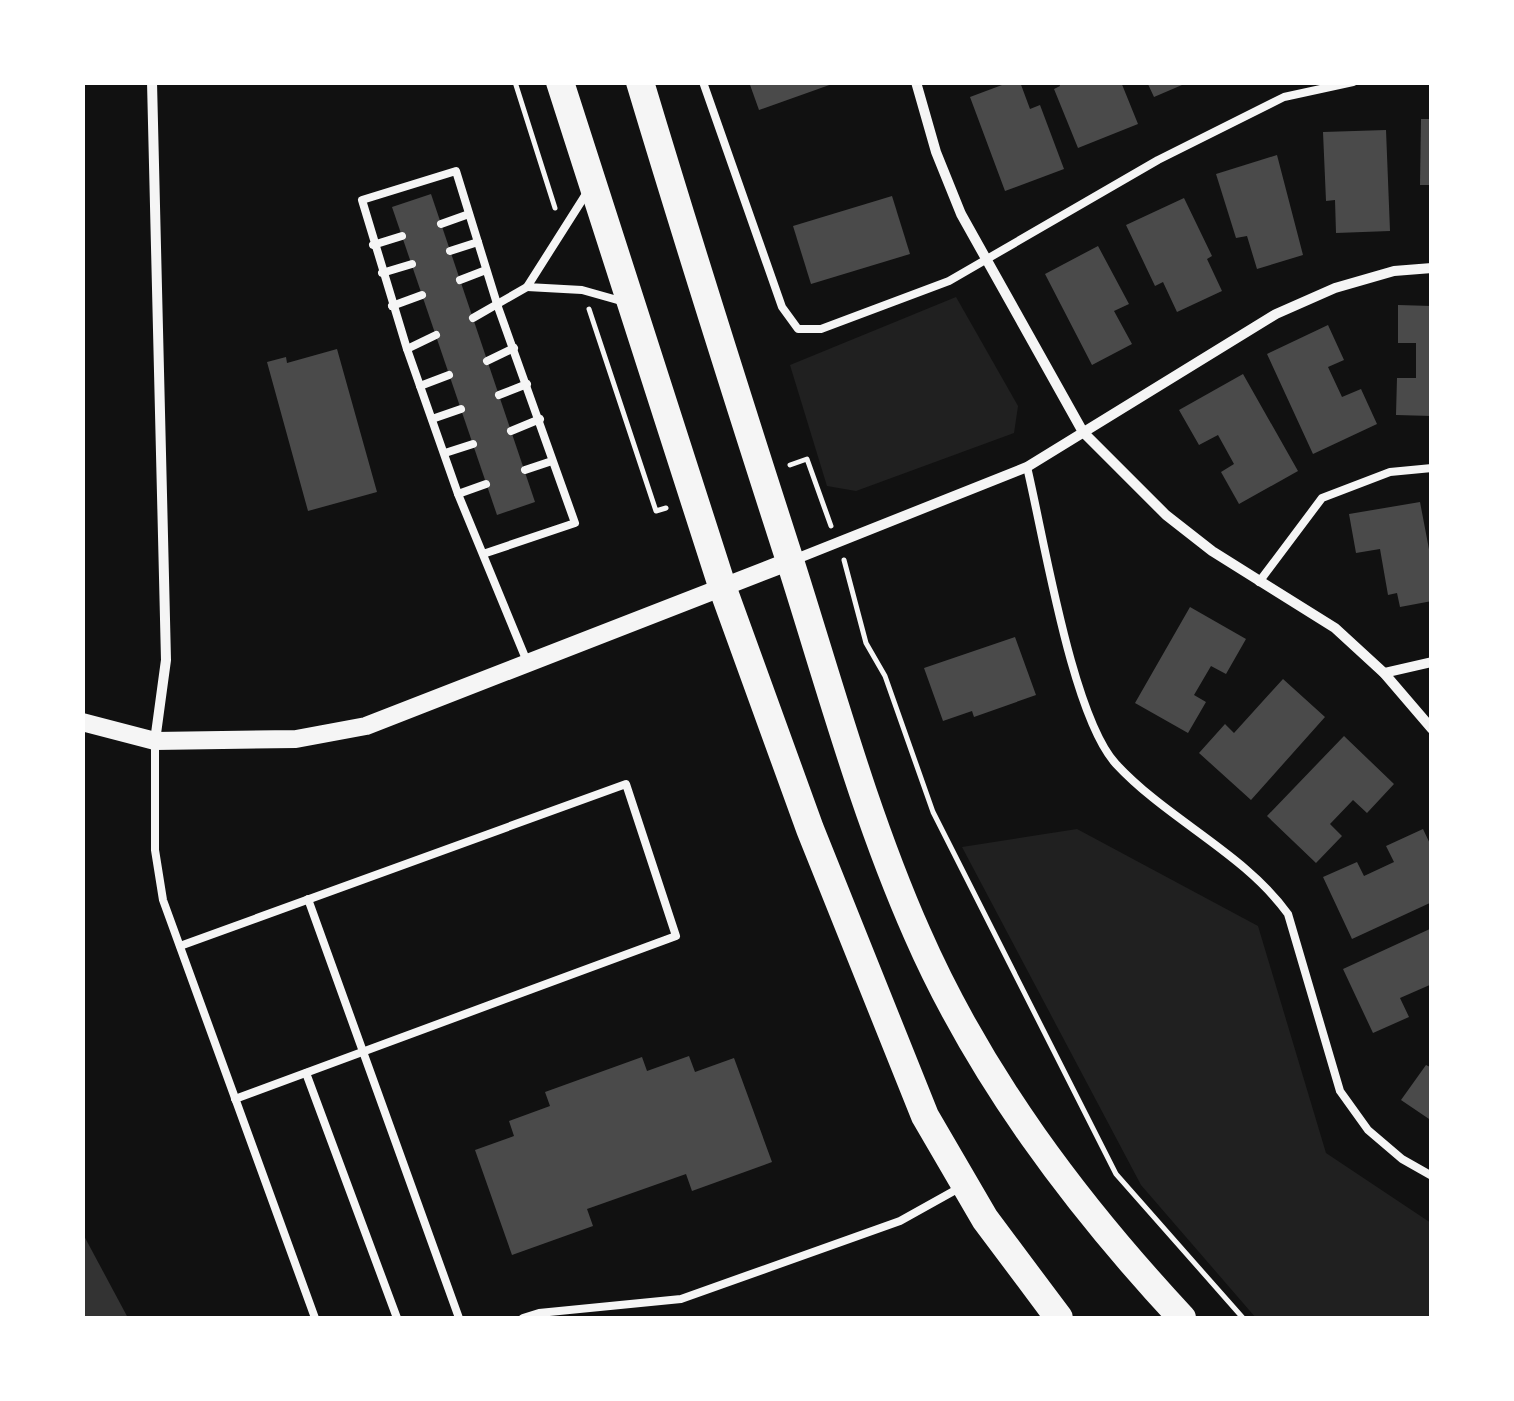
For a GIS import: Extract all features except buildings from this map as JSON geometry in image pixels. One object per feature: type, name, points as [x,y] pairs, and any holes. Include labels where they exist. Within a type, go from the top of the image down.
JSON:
[{"type":"highway","points":[[560,82],[723,589],[810,829],[925,1116],[985,1219],[1060,1318]]},
{"type":"highway","points":[[640,82],[759,475],[866,802],[918,934],[964,1026],[1019,1116],[1101,1231],[1182,1318]]},
{"type":"street","points":[[152,82],[166,660],[155,741]]},
{"type":"street","points":[[919,84],[936,152],[986,262],[1083,432],[1166,514],[1259,582],[1308,608],[1384,673],[1432,729]]},
{"type":"street","points":[[82,722],[155,741],[296,739],[366,726],[1027,467],[1276,314],[1334,288],[1394,272],[1432,268]]},
{"type":"street","points":[[1384,673],[1432,662]]},
{"type":"lane","points":[[704,82],[782,307],[798,329],[822,329],[986,262],[1158,160],[1284,97],[1353,82]]},
{"type":"lane","points":[[486,554],[574,522],[498,307],[456,171],[362,200],[392,306],[458,494],[529,665]]},
{"type":"lane","points":[[473,318],[527,287],[561,227],[595,182]]},
{"type":"lane","points":[[441,224],[469,214]]},
{"type":"lane","points":[[373,245],[402,236]]},
{"type":"lane","points":[[450,251],[478,242]]},
{"type":"lane","points":[[382,273],[412,264]]},
{"type":"lane","points":[[460,280],[486,270]]},
{"type":"lane","points":[[527,287],[582,290],[633,304]]},
{"type":"lane","points":[[392,306],[422,295]]},
{"type":"lane","points":[[407,349],[436,335]]},
{"type":"lane","points":[[487,360],[514,348]]},
{"type":"lane","points":[[420,386],[449,374]]},
{"type":"lane","points":[[499,396],[526,384]]},
{"type":"lane","points":[[432,419],[461,409]]},
{"type":"lane","points":[[511,431],[540,420]]},
{"type":"lane","points":[[445,453],[473,444]]},
{"type":"lane","points":[[525,470],[552,461]]},
{"type":"lane","points":[[1027,467],[1087,719],[1114,762],[1159,805],[1271,891],[1288,914],[1340,1091],[1368,1130],[1402,1159],[1432,1176]]},
{"type":"lane","points":[[1259,582],[1322,498],[1390,472],[1432,468]]},
{"type":"lane","points":[[458,494],[486,484]]},
{"type":"lane","points":[[155,741],[155,850],[163,900],[314,1318]]},
{"type":"lane","points":[[180,946],[626,784],[676,936],[235,1099]]},
{"type":"lane","points":[[308,899],[459,1318]]},
{"type":"lane","points":[[306,1073],[397,1318]]},
{"type":"lane","points":[[523,1318],[539,1313],[681,1299],[900,1221],[964,1184]]},
{"type":"path","points":[[759,475],[807,459]]},
{"type":"path","points":[[656,511],[696,497]]},
{"type":"path","points":[[857,596],[866,643],[885,676],[932,812],[1116,1174],[1243,1318]]},
{"type":"shaded area","points":[[956,297],[1018,406],[1014,433],[856,491],[827,486],[790,365]]},
{"type":"shaded area","points":[[1077,829],[1258,926],[1326,1153],[1431,1223],[1431,1318],[1256,1318],[1141,1185],[962,847]]},
{"type":"shaded area","points":[[83,1234],[128,1318],[83,1318]]}]
